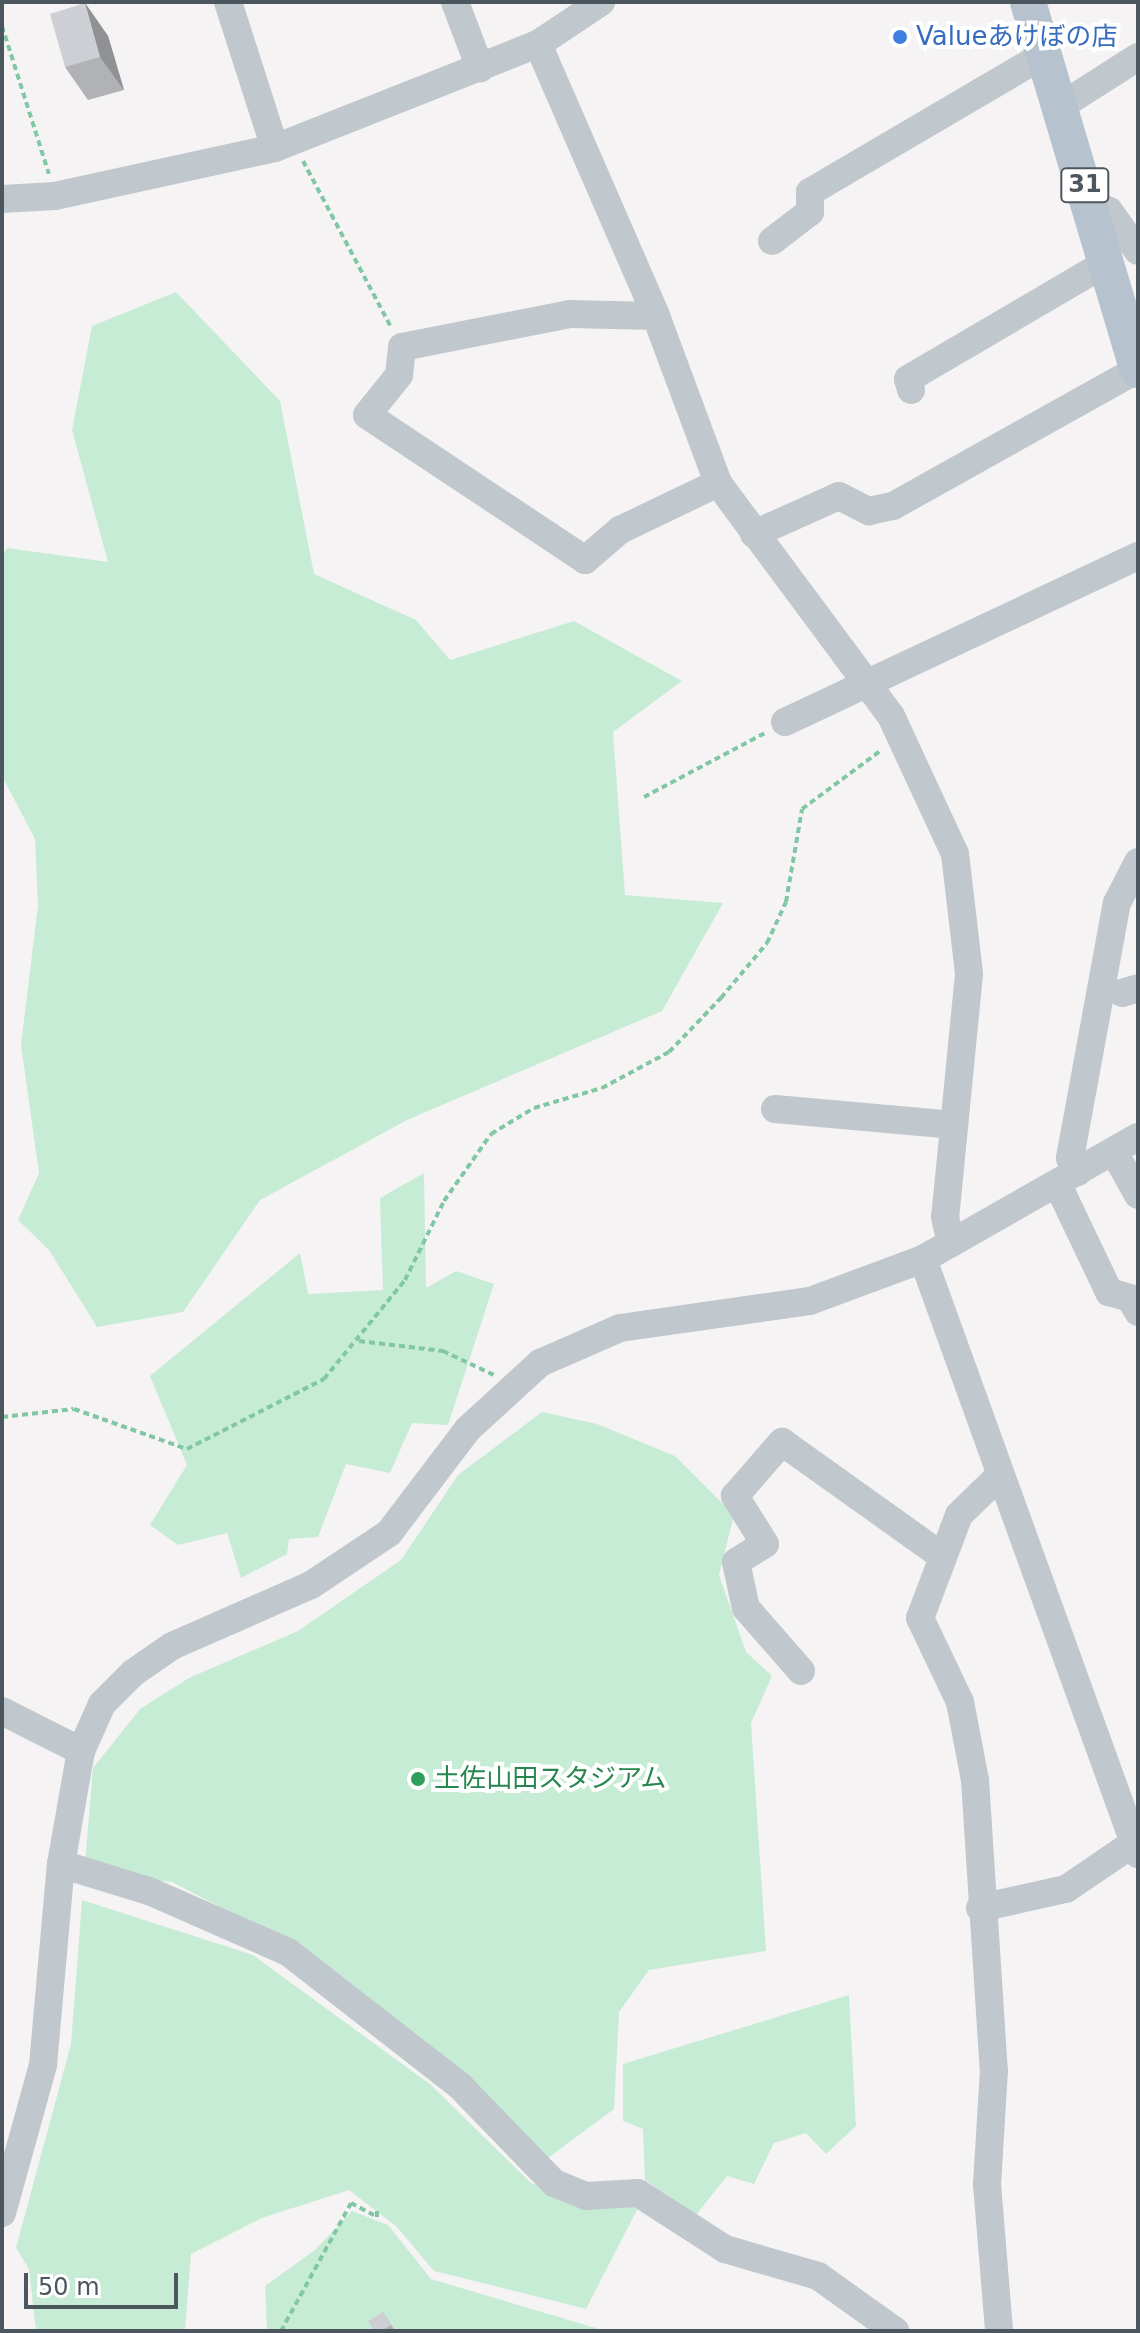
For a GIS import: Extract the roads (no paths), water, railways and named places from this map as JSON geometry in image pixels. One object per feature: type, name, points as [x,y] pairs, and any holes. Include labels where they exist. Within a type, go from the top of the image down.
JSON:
[{"type":"main road","name":"31","points":[[1028,2],[1089,202],[1130,250],[1138,369]]},
{"type":"street","points":[[228,2],[284,145]]},
{"type":"street","points":[[455,2],[480,68]]},
{"type":"street","points":[[2,199],[55,196],[284,145],[538,44],[601,2]]},
{"type":"street","points":[[538,44],[656,316],[718,483],[902,736],[941,818],[966,907],[969,974],[945,1217],[951,1243]]},
{"type":"street","points":[[772,241],[810,212],[810,192],[1045,54]]},
{"type":"street","points":[[1061,106],[1138,57]]},
{"type":"street","points":[[911,390],[908,379],[1130,250]]},
{"type":"street","points":[[656,316],[570,314],[402,347],[399,375],[367,415],[585,560],[620,530],[718,483]]},
{"type":"street","points":[[754,534],[839,496],[869,511],[893,506],[1138,369]]},
{"type":"street","points":[[785,722],[1138,556]]},
{"type":"street","points":[[1138,862],[1117,903],[1068,1178],[1109,1292],[1130,1298],[1138,1312]]},
{"type":"street","points":[[775,1109],[954,1125]]},
{"type":"street","points":[[2,2213],[43,2065],[61,1864],[81,1751],[102,1704],[133,1673],[172,1646],[311,1585],[389,1533],[468,1429],[540,1363],[620,1328],[810,1301],[923,1259],[1138,1137]]},
{"type":"street","points":[[1114,1152],[1138,1195]]},
{"type":"street","points":[[923,1259],[997,1478],[1137,1846],[1066,1889],[980,1908]]},
{"type":"street","points":[[801,1671],[746,1608],[736,1562],[765,1544],[735,1496],[782,1442],[942,1556]]},
{"type":"street","points":[[997,1478],[959,1515],[920,1618],[960,1702],[975,1780],[980,1908],[994,2070],[987,2184],[999,2331]]},
{"type":"street","points":[[2,1711],[81,1751]]},
{"type":"street","points":[[61,1864],[149,1891],[288,1952],[460,2086],[554,2183],[586,2196],[638,2193],[725,2249],[818,2276],[895,2331]]},
{"type":"place","name":"Valueあけぼの店","points":[[900,37]]},
{"type":"place","name":"土佐山田スタジアム","points":[[418,1779]]}]
